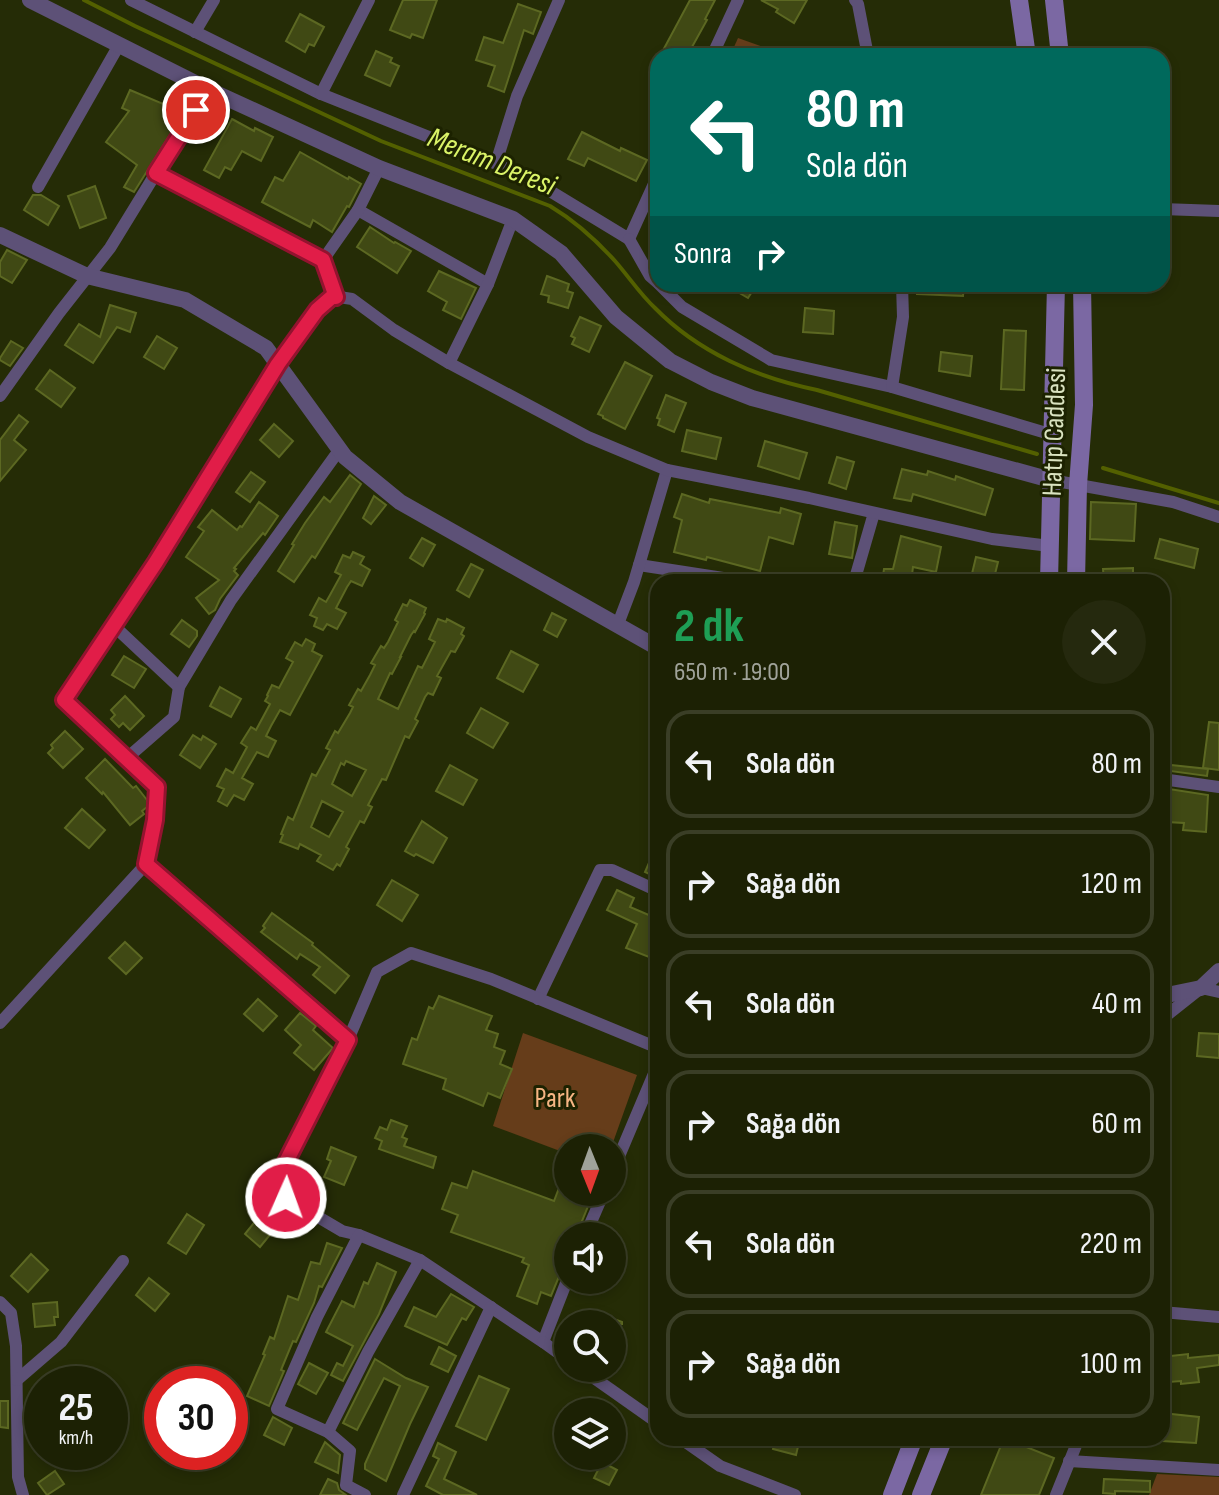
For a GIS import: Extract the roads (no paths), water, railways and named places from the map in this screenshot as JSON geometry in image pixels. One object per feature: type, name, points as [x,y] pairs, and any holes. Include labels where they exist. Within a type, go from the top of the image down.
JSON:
[{"type":"main road","points":[[1019,0],[1026,48]]},
{"type":"main road","points":[[1054,0],[1059,48]]},
{"type":"main road","name":"Hatıp Caddesi","points":[[1049,574],[1056,292]]},
{"type":"main road","name":"Hatıp Caddesi","points":[[1076,574],[1084,405],[1082,292]]},
{"type":"main road","points":[[892,1495],[911,1446]]},
{"type":"main road","points":[[921,1495],[941,1446]]},
{"type":"street","points":[[30,0],[209,90],[379,168],[513,219],[561,253],[616,317],[670,361],[711,382],[752,398],[1051,480],[1173,502],[1219,517]]},
{"type":"street","points":[[131,0],[321,94],[522,174],[629,239],[650,276]]},
{"type":"street","points":[[195,32],[214,0]]},
{"type":"street","points":[[321,94],[369,0]]},
{"type":"street","points":[[496,163],[517,96],[559,0]]},
{"type":"street","points":[[716,48],[738,0]]},
{"type":"street","points":[[855,0],[866,48]]},
{"type":"street","points":[[38,187],[119,45]]},
{"type":"street","points":[[0,396],[110,248],[209,90]]},
{"type":"street","points":[[323,260],[358,210],[379,168]]},
{"type":"street","points":[[156,173],[323,260],[336,297]]},
{"type":"street","points":[[629,239],[650,193]]},
{"type":"street","points":[[1170,209],[1219,211]]},
{"type":"street","points":[[358,210],[488,284]]},
{"type":"street","points":[[449,363],[488,284],[513,219]]},
{"type":"street","points":[[0,235],[87,276],[185,300],[266,348],[345,457],[400,502],[650,643]]},
{"type":"street","points":[[666,292],[682,307],[771,360],[892,387],[1053,435]]},
{"type":"street","points":[[892,387],[903,317],[902,292]]},
{"type":"street","points":[[0,1023],[146,864],[155,820],[157,787],[64,700],[156,562],[278,364],[317,310],[333,296],[352,299],[394,330],[449,363],[588,437],[667,470],[992,539],[1050,546]]},
{"type":"street","points":[[127,758],[174,717],[179,687],[231,600],[340,449]]},
{"type":"street","points":[[618,624],[667,470]]},
{"type":"street","points":[[856,574],[874,513]]},
{"type":"street","points":[[639,565],[697,574]]},
{"type":"street","points":[[114,626],[179,687]]},
{"type":"street","points":[[1170,780],[1219,787]]},
{"type":"street","points":[[146,864],[348,1040]]},
{"type":"street","points":[[538,999],[600,870],[612,870],[650,887]]},
{"type":"street","points":[[554,1350],[420,1260],[342,1231],[286,1198],[284,1166],[348,1040],[377,972],[411,953],[491,979],[650,1045]]},
{"type":"street","points":[[1170,1013],[1219,971]]},
{"type":"street","points":[[1170,984],[1219,992]]},
{"type":"street","points":[[1170,994],[1201,988]]},
{"type":"street","points":[[626,1140],[650,1083]]},
{"type":"street","points":[[359,1235],[317,1317],[277,1409],[328,1432],[350,1451],[346,1485],[365,1495]]},
{"type":"street","points":[[328,1432],[368,1352],[420,1260]]},
{"type":"street","points":[[17,1380],[61,1342],[123,1261]]},
{"type":"street","points":[[543,1342],[562,1294]]},
{"type":"street","points":[[0,1302],[11,1313],[16,1346],[18,1477],[23,1495]]},
{"type":"street","points":[[403,1495],[491,1307]]},
{"type":"street","points":[[1170,1313],[1219,1317]]},
{"type":"street","points":[[600,1382],[650,1417]]},
{"type":"street","points":[[691,1446],[720,1466],[795,1495]]},
{"type":"street","points":[[1056,1495],[1076,1446]]},
{"type":"street","points":[[1069,1461],[1219,1470]]},
{"type":"waterway","name":"Meram Deresi","points":[[84,0],[381,141],[550,206],[577,224],[600,246],[672,324],[730,361],[795,385],[1037,454]]},
{"type":"waterway","name":"Meram Deresi","points":[[1103,468],[1219,503]]},
{"type":"park label","name":"Park","points":[[555,1097]]}]
